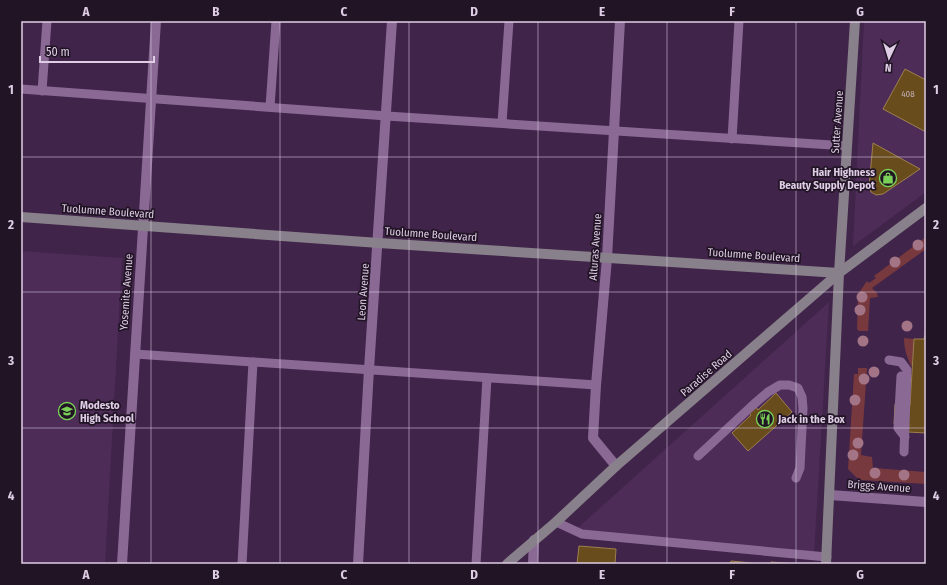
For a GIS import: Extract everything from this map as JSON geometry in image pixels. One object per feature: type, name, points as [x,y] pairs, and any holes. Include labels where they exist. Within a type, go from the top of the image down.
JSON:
[{"type":"main road","name":"Sutter Avenue","points":[[826,560],[839,273],[855,21]]},
{"type":"main road","name":"Paradise Road","points":[[507,564],[556,522],[616,466],[839,273],[926,208]]},
{"type":"main road","name":"Tuolumne Boulevard","points":[[21,217],[378,243],[839,273]]},
{"type":"street","name":"Yosemite Avenue","points":[[122,564],[156,21]]},
{"type":"street","name":"Leon Avenue","points":[[358,564],[369,369],[387,116],[392,21]]},
{"type":"street","name":"Alturas Avenue","points":[[616,466],[593,438],[607,258],[620,21]]},
{"type":"street","name":"Briggs Avenue","points":[[830,495],[926,502]]},
{"type":"street","points":[[532,564],[534,540]]},
{"type":"lane","points":[[42,91],[47,21]]},
{"type":"lane","points":[[270,107],[276,21]]},
{"type":"lane","points":[[502,122],[509,21]]},
{"type":"lane","points":[[732,139],[739,21]]},
{"type":"lane","points":[[21,89],[387,116],[502,122],[613,131],[847,146]]},
{"type":"lane","points":[[134,354],[596,385]]},
{"type":"lane","points":[[888,360],[901,362],[907,370],[904,452]]},
{"type":"lane","points":[[242,564],[253,362]]},
{"type":"lane","points":[[476,564],[487,378]]},
{"type":"lane","points":[[698,456],[768,392],[780,385],[789,385],[798,388],[802,397],[803,408],[800,468],[796,478]]},
{"type":"lane","points":[[556,522],[582,534],[826,560]]},
{"type":"shaded area","points":[[864,21],[926,21],[926,192],[853,246]]},
{"type":"shaded area","points":[[926,237],[926,249],[872,288],[877,293],[878,297],[870,298],[868,331],[859,331],[857,329],[858,294],[867,281],[869,283],[876,278],[874,276]]},
{"type":"shaded area","name":"Modesto High School","points":[[21,251],[122,258],[105,564],[21,564]]},
{"type":"shaded area","points":[[829,302],[814,554],[571,534]]},
{"type":"shaded area","points":[[904,338],[914,339],[912,366],[906,352]]},
{"type":"shaded area","points":[[858,368],[867,368],[861,455],[872,457],[873,468],[926,472],[926,484],[861,480],[848,469],[854,374],[858,374]]},
{"type":"building","points":[[905,69],[926,80],[926,132],[883,109]]},
{"type":"building","name":"Hair Highness Beauty Supply Depot","points":[[873,143],[920,169],[883,194],[876,195],[871,192],[869,187]]},
{"type":"building","points":[[925,335],[926,433],[908,432],[909,424],[894,424],[895,404],[910,405],[914,339],[924,339]]},
{"type":"building","name":"Jack in the Box","points":[[776,393],[792,412],[748,451],[732,433],[751,415],[749,413],[756,407],[758,410]]},
{"type":"building","points":[[579,546],[616,549],[615,564],[577,564]]},
{"type":"building","points":[[731,561],[751,563],[751,564],[730,564]]},
{"type":"building","points":[[771,562],[797,564],[771,564]]},
{"type":"place","name":"Hair Highness Beauty Supply Depot","points":[[888,178]]},
{"type":"place","name":"Modesto High School","points":[[67,411]]},
{"type":"place","name":"Jack in the Box","points":[[765,419]]}]
